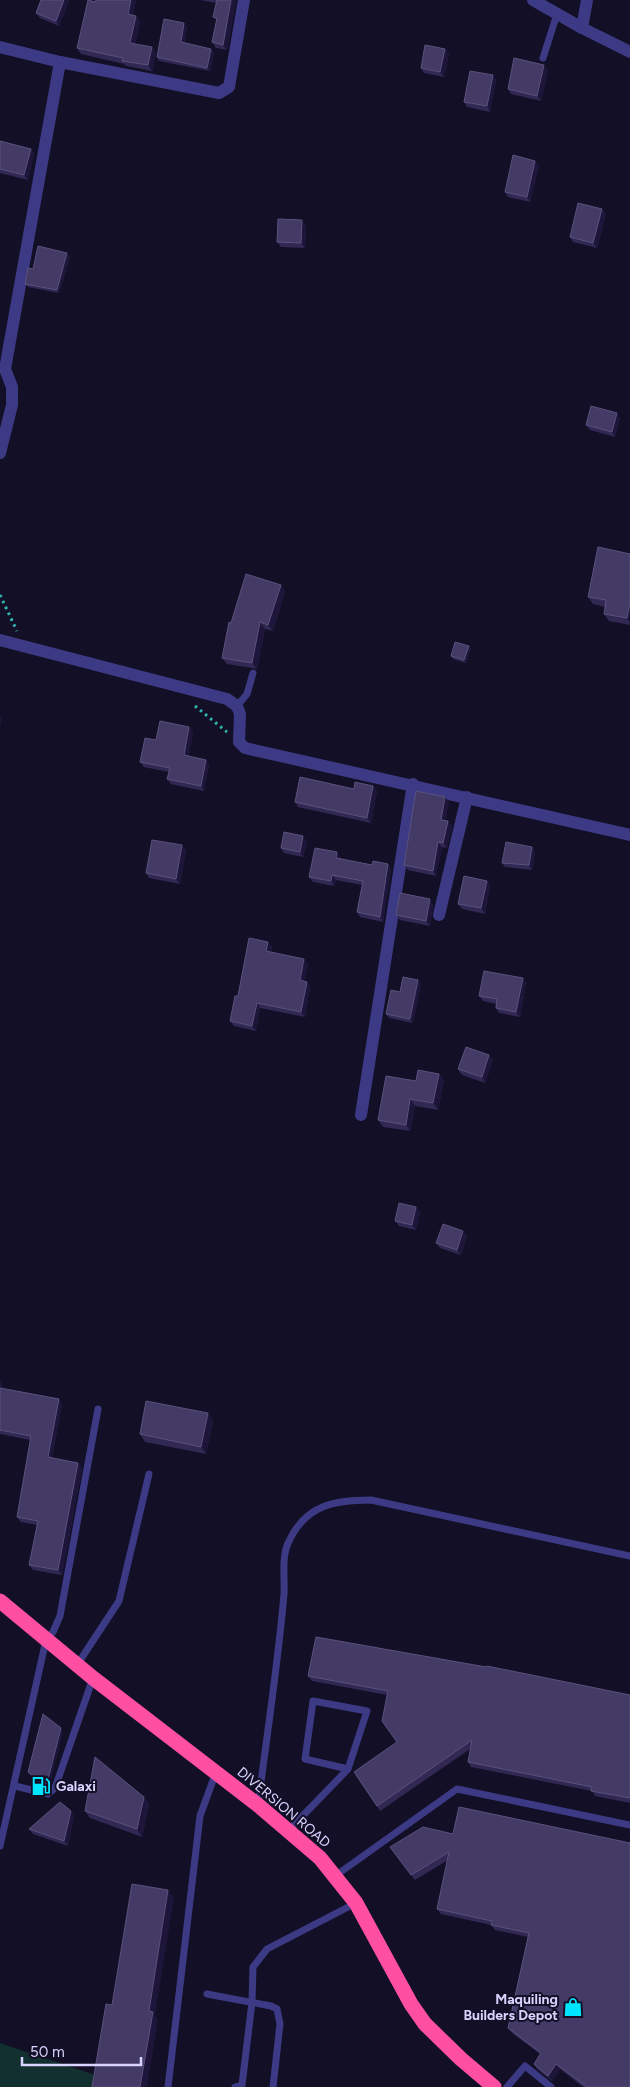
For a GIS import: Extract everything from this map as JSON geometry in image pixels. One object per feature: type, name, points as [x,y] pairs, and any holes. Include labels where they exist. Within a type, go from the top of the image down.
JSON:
[{"type":"highway","name":"DIVERSION ROAD","points":[[0,1601],[93,1678],[258,1805],[320,1858],[356,1903],[411,2004],[425,2024],[461,2059],[494,2087]]},
{"type":"street","points":[[0,47],[60,62],[219,93],[229,87],[244,0]]},
{"type":"street","points":[[533,0],[582,28],[630,52]]},
{"type":"street","points":[[582,28],[587,0]]},
{"type":"street","points":[[0,454],[12,405],[12,387],[2,368],[60,62]]},
{"type":"street","points":[[0,640],[227,698],[237,706],[240,714],[238,742],[245,748],[413,784],[630,835]]},
{"type":"street","points":[[361,1115],[413,784]]},
{"type":"street","points":[[439,915],[467,797]]},
{"type":"lane","points":[[543,58],[557,14]]},
{"type":"lane","points":[[237,706],[247,694],[254,673]]},
{"type":"lane","points":[[0,1846],[15,1786],[46,1640],[54,1632],[60,1616],[98,1409]]},
{"type":"lane","points":[[77,1665],[119,1601],[149,1474]]},
{"type":"lane","points":[[258,1805],[284,1594],[288,1542],[300,1524],[323,1505],[353,1500],[371,1500],[630,1556]]},
{"type":"lane","points":[[15,1786],[48,1794],[55,1788],[93,1678]]},
{"type":"lane","points":[[289,1830],[348,1770],[367,1711],[313,1702],[305,1759],[348,1770]]},
{"type":"lane","points":[[168,2087],[200,1816],[216,1772]]},
{"type":"lane","points":[[336,1876],[457,1789],[630,1825]]},
{"type":"lane","points":[[236,2087],[242,2085],[252,2002],[253,1968],[267,1949],[356,1903]]},
{"type":"lane","points":[[207,1994],[271,2006],[277,2009],[280,2024],[273,2087]]},
{"type":"lane","points":[[507,2087],[525,2066],[551,2087]]},
{"type":"path","points":[[0,595],[24,646]]},
{"type":"path","points":[[190,701],[238,742]]},
{"type":"green space","points":[[0,2043],[95,2075],[93,2087],[0,2087]]},
{"type":"building","points":[[41,0],[64,0],[56,21],[36,13]]},
{"type":"building","points":[[88,0],[95,2],[96,0],[131,0],[128,14],[136,16],[130,43],[152,47],[148,65],[122,61],[123,58],[77,48]]},
{"type":"building","points":[[217,0],[231,0],[223,45],[212,42],[217,18],[213,17]]},
{"type":"building","points":[[164,19],[184,23],[181,42],[211,49],[207,68],[157,57]]},
{"type":"building","points":[[425,45],[445,49],[440,72],[421,68]]},
{"type":"building","points":[[514,58],[544,65],[537,96],[508,89]]},
{"type":"building","points":[[470,71],[493,75],[487,106],[464,102]]},
{"type":"building","points":[[0,141],[31,149],[24,175],[0,169]]},
{"type":"building","points":[[513,155],[535,161],[527,197],[505,192]]},
{"type":"building","points":[[578,203],[602,209],[593,243],[570,237]]},
{"type":"building","points":[[278,219],[302,220],[301,243],[277,242]]},
{"type":"building","points":[[38,246],[67,253],[57,290],[25,284],[28,268],[33,269]]},
{"type":"building","points":[[591,406],[617,413],[612,432],[586,425]]},
{"type":"building","points":[[598,547],[630,554],[630,603],[627,618],[604,614],[606,600],[588,597]]},
{"type":"building","points":[[246,574],[281,585],[268,625],[260,622],[252,663],[222,658],[229,622],[231,623]]},
{"type":"building","points":[[455,642],[469,646],[464,660],[451,656]]},
{"type":"building","points":[[160,721],[189,727],[184,755],[206,760],[201,786],[167,779],[170,768],[140,762],[145,738],[156,740]]},
{"type":"building","points":[[300,777],[354,789],[355,782],[373,786],[367,818],[295,802]]},
{"type":"building","points":[[416,791],[445,797],[441,820],[448,821],[443,843],[438,842],[433,871],[404,865]]},
{"type":"building","points":[[284,832],[303,836],[300,852],[281,848]]},
{"type":"building","points":[[152,840],[182,845],[176,879],[146,873]]},
{"type":"building","points":[[506,842],[532,847],[529,865],[502,863]]},
{"type":"building","points":[[315,848],[337,852],[336,858],[372,865],[373,861],[388,864],[380,917],[357,912],[363,881],[332,875],[331,881],[309,877]]},
{"type":"building","points":[[464,876],[487,881],[481,908],[458,904]]},
{"type":"building","points":[[400,893],[430,899],[426,921],[396,915]]},
{"type":"building","points":[[249,938],[268,942],[266,951],[304,959],[300,980],[307,982],[301,1012],[257,1003],[252,1026],[230,1021],[235,996],[238,996]]},
{"type":"building","points":[[484,971],[523,978],[516,1012],[496,1008],[497,999],[479,996]]},
{"type":"building","points":[[403,977],[418,980],[410,1019],[386,1014],[391,990],[400,992]]},
{"type":"building","points":[[466,1047],[489,1055],[482,1077],[458,1069]]},
{"type":"building","points":[[418,1070],[439,1074],[433,1103],[410,1099],[406,1125],[378,1120],[386,1076],[416,1081]]},
{"type":"building","points":[[399,1203],[416,1207],[412,1225],[395,1221]]},
{"type":"building","points":[[443,1224],[463,1231],[457,1250],[436,1243]]},
{"type":"building","points":[[0,1388],[59,1399],[48,1457],[78,1463],[58,1570],[29,1565],[38,1521],[17,1517],[31,1436],[0,1430]]},
{"type":"building","points":[[146,1401],[208,1413],[201,1447],[140,1434]]},
{"type":"building","points":[[316,1637],[487,1666],[630,1695],[630,1798],[591,1791],[592,1787],[468,1762],[472,1740],[377,1806],[354,1772],[397,1742],[382,1721],[388,1691],[308,1676]]},
{"type":"building","points":[[43,1714],[61,1728],[45,1785],[28,1772]]},
{"type":"building","points":[[95,1757],[144,1797],[137,1829],[85,1811]]},
{"type":"building","points":[[60,1802],[71,1811],[64,1841],[29,1829]]},
{"type":"building","points":[[459,1807],[630,1843],[630,2087],[587,2087],[556,2064],[548,2076],[534,2064],[541,2053],[508,2028],[529,1933],[491,1925],[492,1921],[437,1909],[449,1852],[411,1875],[390,1847],[423,1827],[453,1834]]},
{"type":"building","points":[[132,1884],[168,1890],[149,2011],[153,2012],[140,2087],[92,2087],[106,2004],[112,2005]]},
{"type":"place","name":"Galaxi","points":[[41,1786]]},
{"type":"place","name":"Maquiling Builders Depot","points":[[573,2007]]}]
